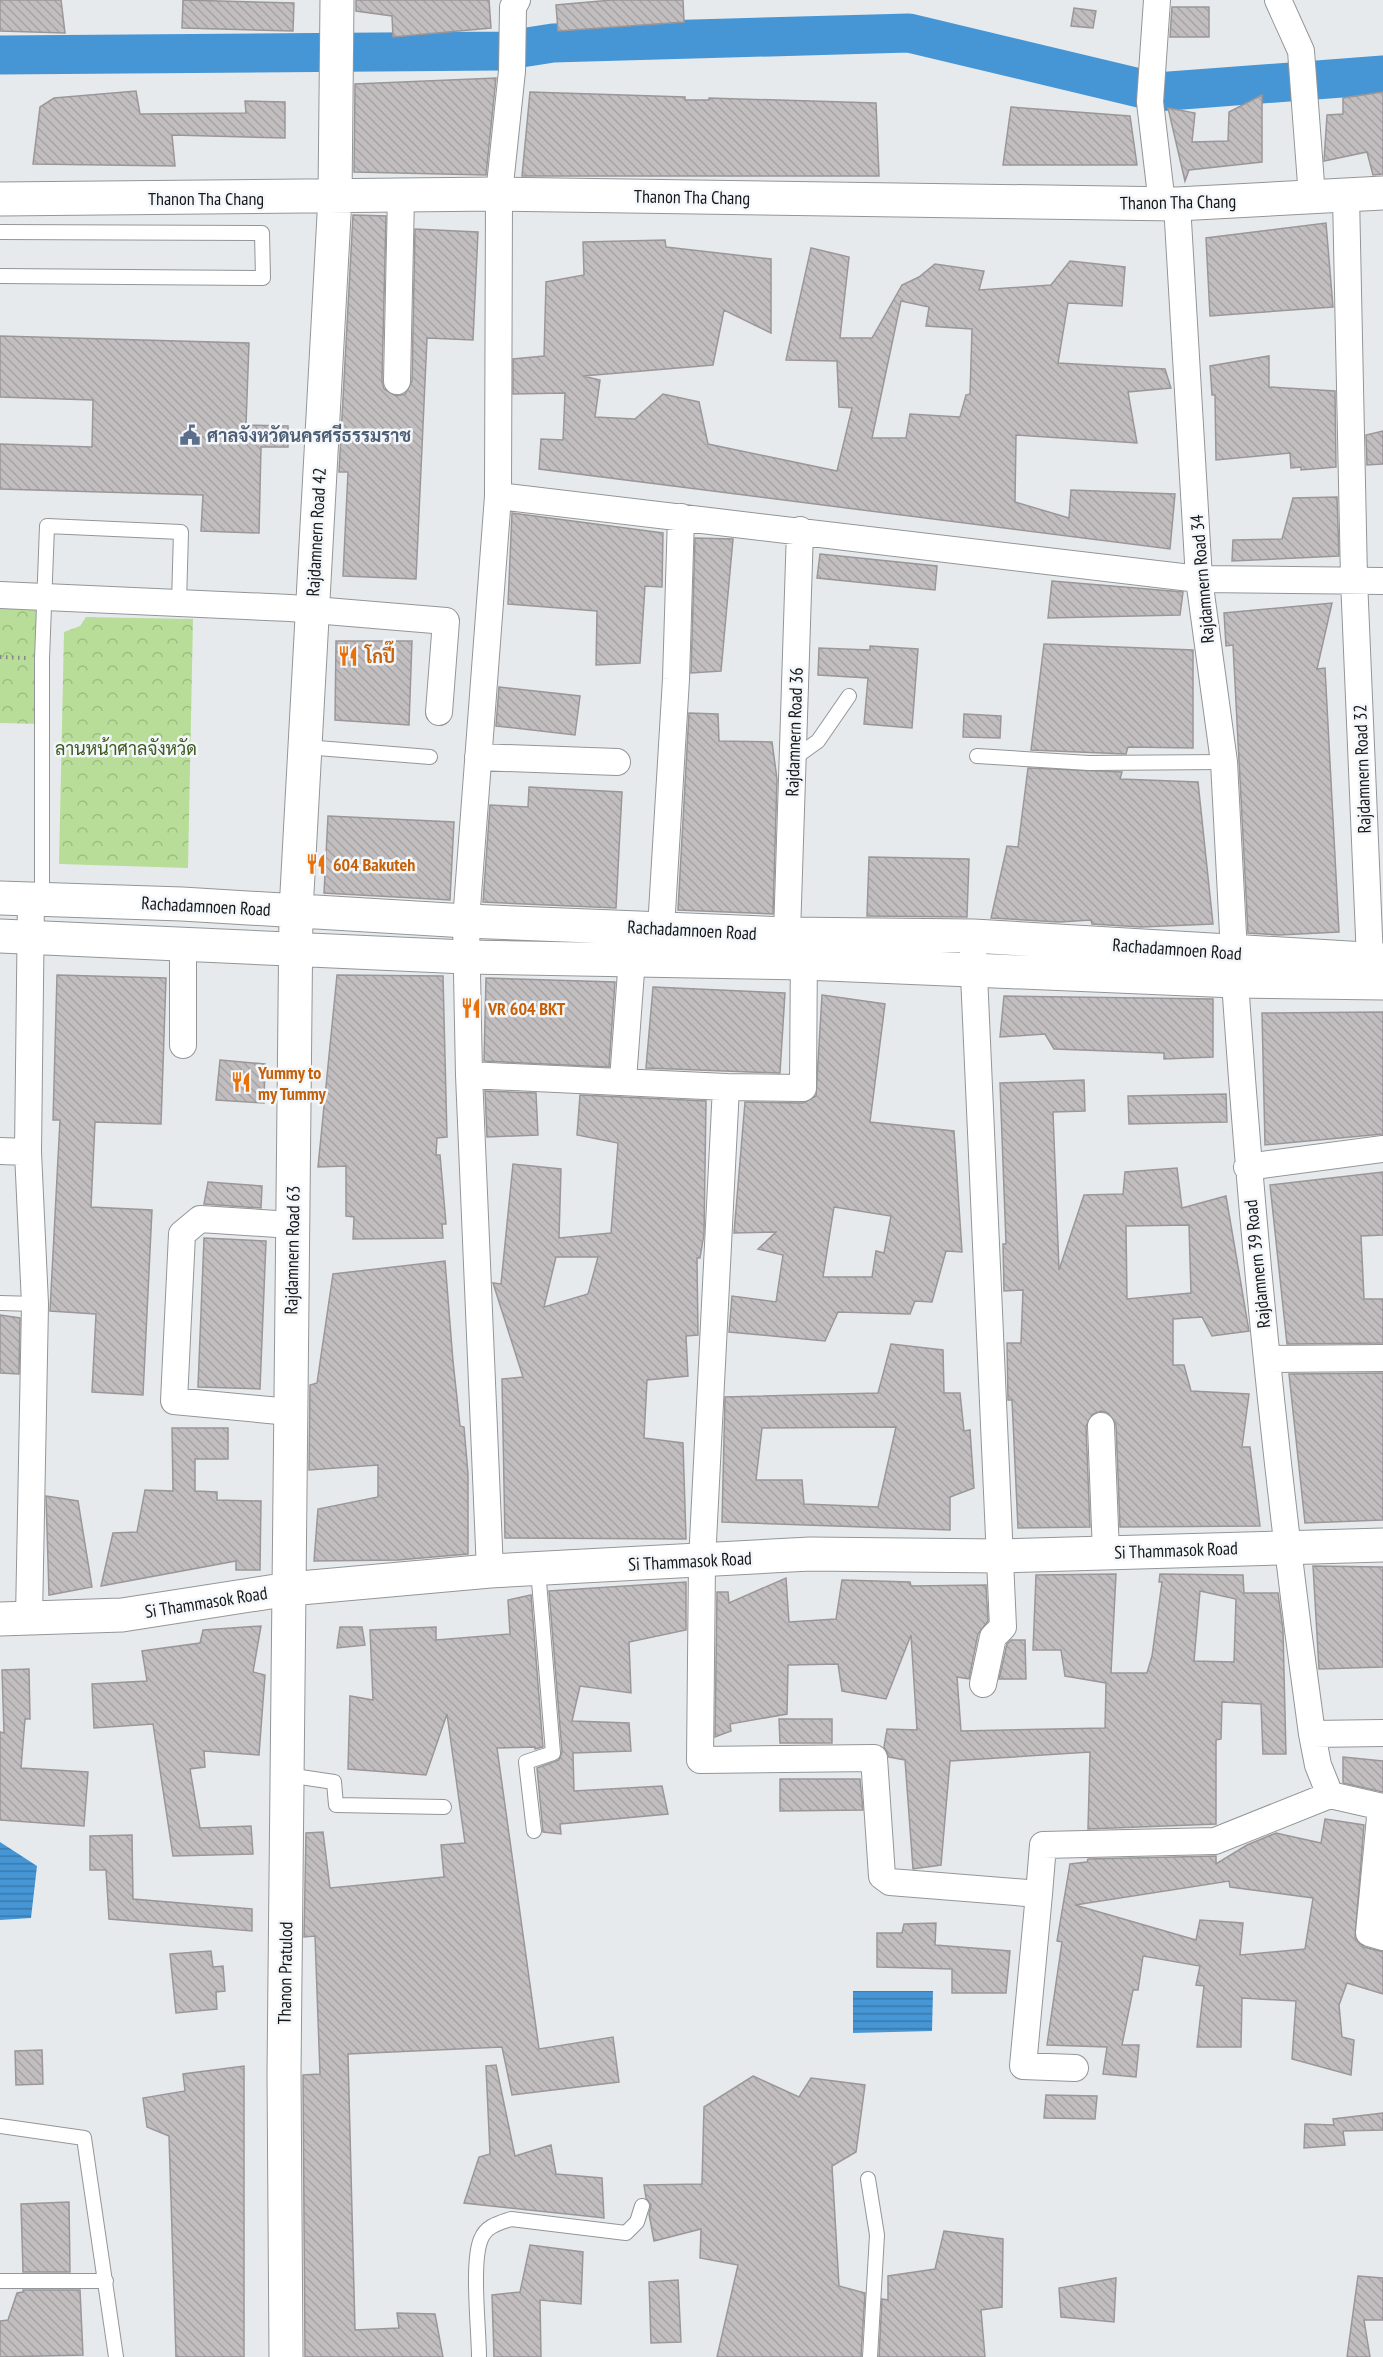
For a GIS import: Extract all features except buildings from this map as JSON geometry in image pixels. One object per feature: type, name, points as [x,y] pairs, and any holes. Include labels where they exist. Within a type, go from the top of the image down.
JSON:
[{"type":"street","name":"Rajdamnern Road 34","points":[[1157,0],[1150,102],[1169,204],[1199,579],[1224,762],[1235,967]]},
{"type":"street","points":[[1278,0],[1301,51],[1312,197]]},
{"type":"street","name":"Rajdamnern Road 42","points":[[296,911],[335,197],[336,3]]},
{"type":"street","points":[[490,1571],[469,1075],[466,921],[498,496],[500,194],[512,71],[515,4]]},
{"type":"street","name":"Thanon Tha Chang","points":[[0,199],[500,194],[1169,204],[1383,193]]},
{"type":"street","name":"Rajdamnern Road 32","points":[[1346,195],[1354,579],[1373,771],[1379,968]]},
{"type":"street","points":[[397,381],[401,196]]},
{"type":"street","points":[[498,496],[1199,579],[1383,581]]},
{"type":"street","points":[[662,929],[676,679],[681,517]]},
{"type":"street","name":"Rajdamnern Road 36","points":[[726,1087],[802,1088],[793,759],[800,530]]},
{"type":"street","points":[[0,595],[312,610],[446,621],[439,712]]},
{"type":"street","points":[[478,757],[617,762]]},
{"type":"street","points":[[14,1619],[35,1304],[15,937],[24,898]]},
{"type":"street","name":"Rachadamnoen Road","points":[[24,898],[662,929],[798,944],[974,970],[1379,968]]},
{"type":"street","name":"Rajdamnern Road 63","points":[[289,1589],[296,911]]},
{"type":"street","points":[[973,936],[1003,1627],[993,1637],[983,1684]]},
{"type":"street","name":"Rachadamnoen Road","points":[[15,937],[466,957],[632,958],[798,944],[973,936],[1235,967]]},
{"type":"street","points":[[183,945],[183,1045]]},
{"type":"street","points":[[623,1080],[632,958]]},
{"type":"street","name":"Rajdamnern 39 Road","points":[[1235,967],[1247,1167],[1286,1546],[1312,1734],[1318,1765],[1330,1795]]},
{"type":"street","points":[[469,1075],[623,1080],[726,1087],[702,1561],[700,1760],[874,1758],[882,1876],[890,1882],[1040,1894]]},
{"type":"street","points":[[1247,1167],[1383,1149]]},
{"type":"street","points":[[0,1151],[28,1152]]},
{"type":"street","points":[[290,1412],[174,1401],[182,1234],[200,1219],[292,1225]]},
{"type":"street","points":[[1267,1359],[1383,1358]]},
{"type":"street","points":[[1101,1426],[1106,1552]]},
{"type":"street","name":"Si Thammasok Road","points":[[14,1619],[122,1615],[289,1589],[490,1571],[810,1554],[999,1556],[1383,1545]]},
{"type":"street","name":"Thanon Pratulod","points":[[286,2357],[284,2073],[289,1589]]},
{"type":"street","points":[[1312,1734],[1383,1733]]},
{"type":"street","points":[[1075,2068],[1023,2066],[1043,1845],[1215,1841],[1330,1795],[1382,1807],[1369,1933],[1383,1937]]},
{"type":"lane","points":[[0,232],[262,233],[263,278],[0,276]]},
{"type":"lane","points":[[24,898],[42,658],[47,526],[181,532],[179,603]]},
{"type":"lane","points":[[793,759],[818,741],[849,696]]},
{"type":"lane","points":[[304,747],[430,757]]},
{"type":"lane","points":[[977,756],[1089,763],[1224,762]]},
{"type":"lane","points":[[0,1303],[35,1304]]},
{"type":"lane","points":[[534,1832],[526,1762],[553,1753],[538,1569]]},
{"type":"lane","points":[[287,1775],[334,1782],[336,1804],[444,1808]]},
{"type":"lane","points":[[0,2126],[84,2138],[116,2357]]},
{"type":"lane","points":[[868,2179],[877,2235],[870,2357]]},
{"type":"lane","points":[[479,2357],[477,2260],[481,2239],[493,2224],[511,2219],[626,2233],[637,2222],[642,2206]]},
{"type":"lane","points":[[0,2281],[106,2281]]},
{"type":"path","points":[[0,657],[42,658]]},
{"type":"green space","points":[[0,595],[44,597],[42,724],[0,723]]},
{"type":"green space","name":"ลานหน้าศาลจังหวัด","points":[[86,617],[193,619],[188,868],[59,864],[64,632],[80,626]]},
{"type":"water","points":[[0,1842],[37,1866],[31,1918],[0,1920]]},
{"type":"water","points":[[853,1991],[933,1991],[932,2031],[853,2033]]},
{"type":"waterway","points":[[0,55],[502,51],[553,43],[909,33],[1156,92],[1383,75]]},
{"type":"place","name":"ศาลจังหวัดนครศรีธรรมราช","points":[[190,435]]},
{"type":"place","name":"โกปี๊","points":[[348,656]]},
{"type":"place","name":"604 Bakuteh","points":[[316,864]]},
{"type":"place","name":"VR 604 BKT","points":[[471,1008]]},
{"type":"place","name":"Yummy to my Tummy","points":[[241,1082]]}]
